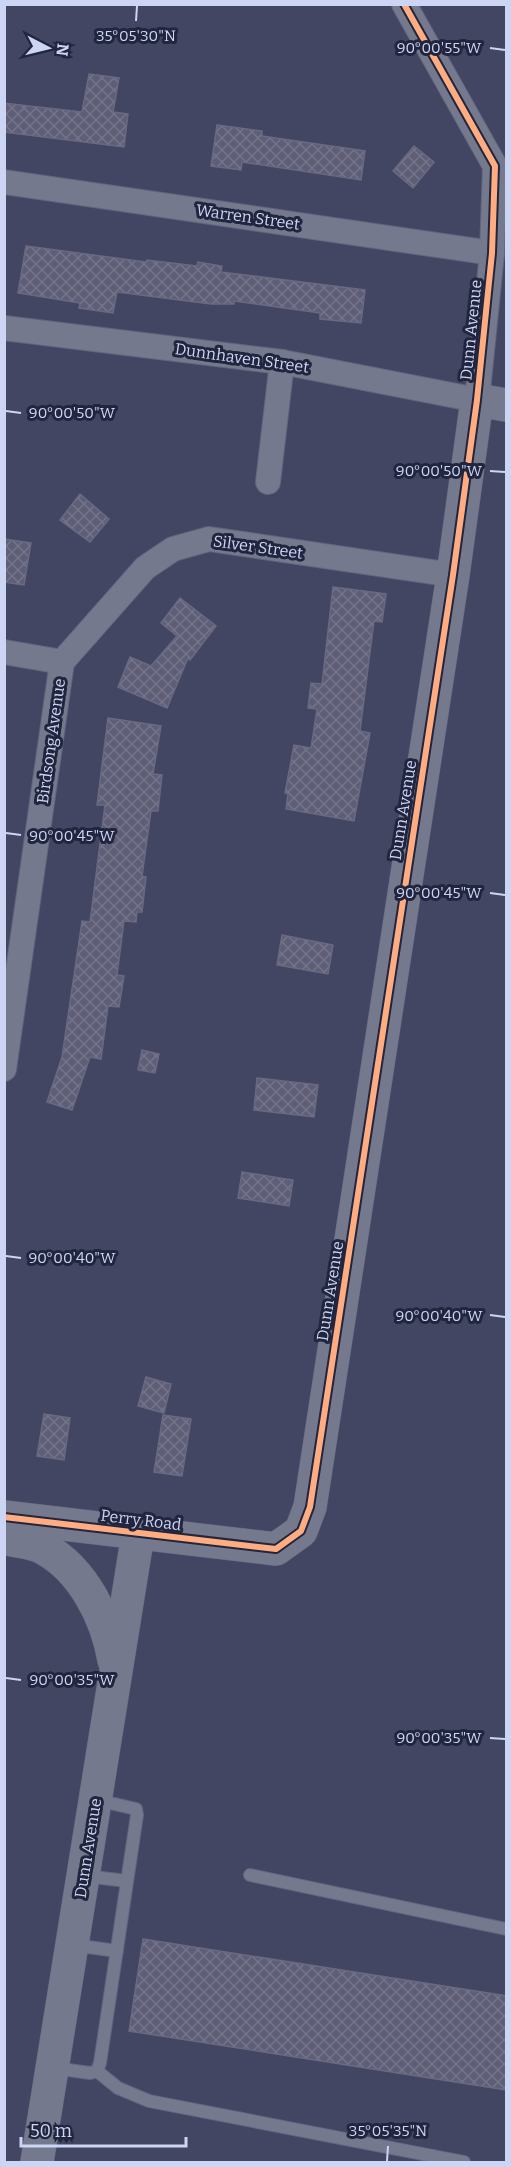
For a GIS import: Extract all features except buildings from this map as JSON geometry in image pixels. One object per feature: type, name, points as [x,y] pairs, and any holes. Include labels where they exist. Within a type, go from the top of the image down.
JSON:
[{"type":"street","name":"Dunn Avenue","points":[[276,1549],[301,1531],[310,1507],[453,575],[492,402],[492,253],[495,166],[404,4]]},
{"type":"street","name":"Warren Street","points":[[4,182],[492,253]]},
{"type":"street","name":"Dunnhaven Street","points":[[4,328],[282,362],[492,402]]},
{"type":"street","points":[[268,482],[282,362]]},
{"type":"street","name":"Silver Street","points":[[62,662],[145,568],[173,549],[209,538],[453,575]]},
{"type":"street","points":[[4,652],[62,662]]},
{"type":"street","name":"Birdsong Avenue","points":[[4,1069],[62,662]]},
{"type":"street","name":"Perry Road","points":[[4,1517],[276,1549]]},
{"type":"street","name":"Dunn Avenue","points":[[37,2163],[138,1534]]},
{"type":"street","points":[[4,1538],[44,1548],[77,1575],[99,1613],[110,1639],[116,1674]]},
{"type":"lane","points":[[96,1800],[136,1809],[117,1951],[97,2071]]},
{"type":"lane","points":[[250,1875],[507,1929]]},
{"type":"lane","points":[[84,1876],[127,1881]]},
{"type":"lane","points":[[72,1945],[117,1951]]},
{"type":"lane","points":[[52,2068],[90,2073],[97,2071]]},
{"type":"lane","points":[[97,2071],[132,2096],[148,2101],[464,2163]]},
{"type":"cycle path","points":[[4,1517],[276,1549],[301,1531],[310,1507],[453,575],[477,400],[492,253],[495,166],[404,4]]}]
